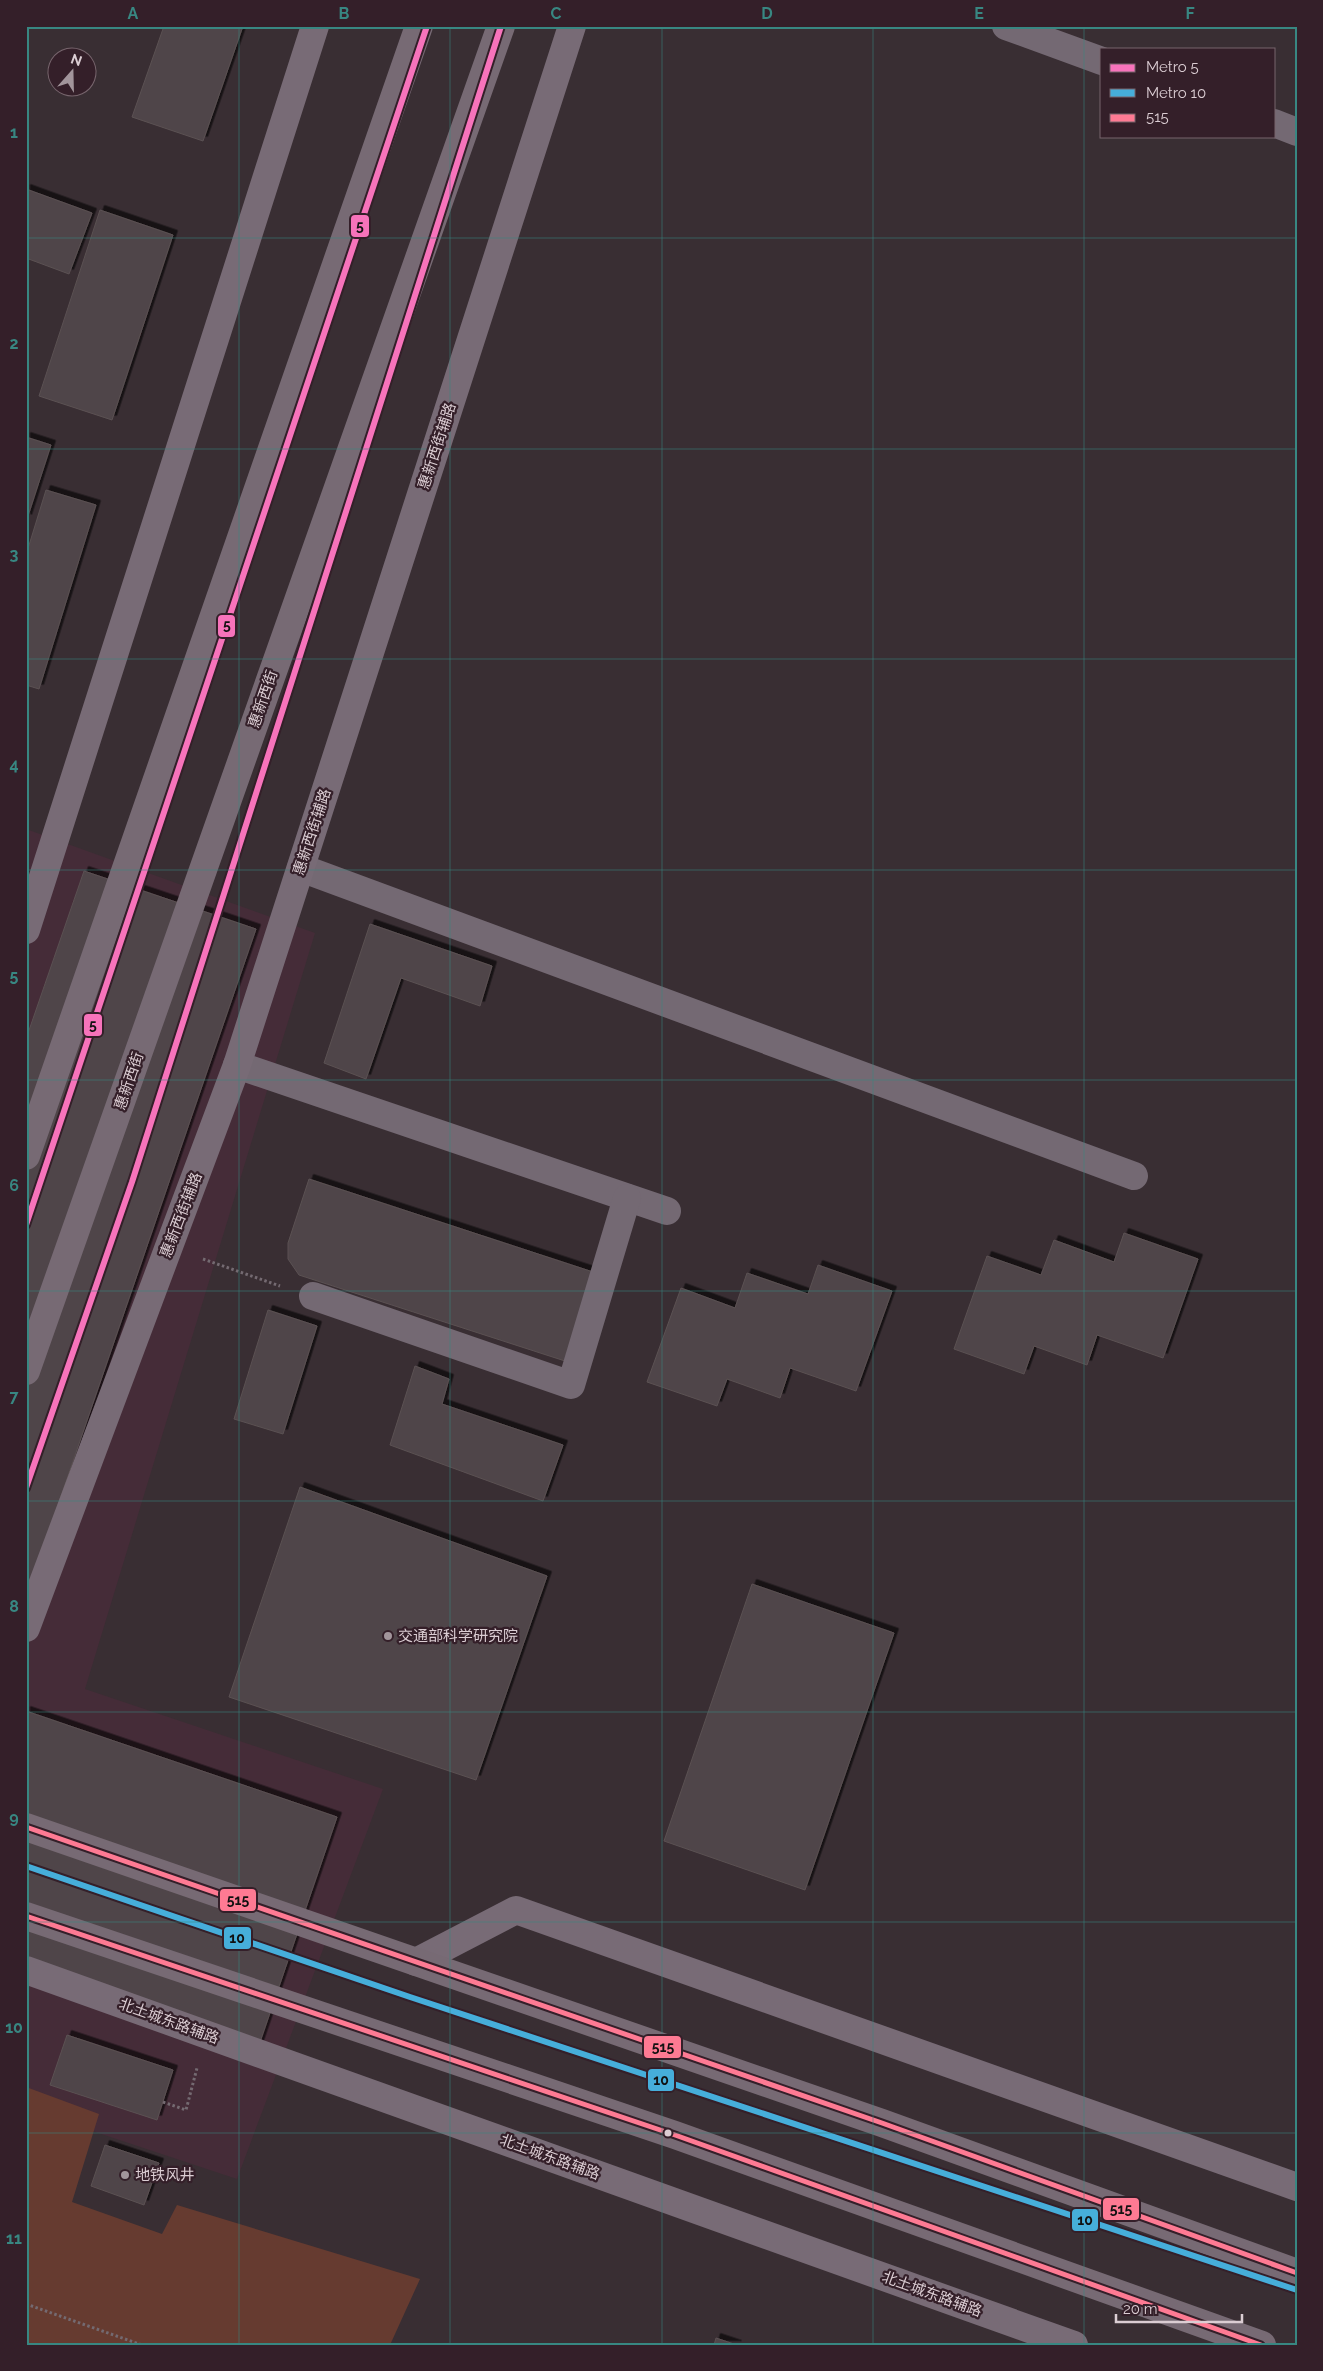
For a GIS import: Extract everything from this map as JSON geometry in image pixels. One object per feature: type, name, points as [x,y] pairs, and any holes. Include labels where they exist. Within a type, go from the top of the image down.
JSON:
[{"type":"main road","points":[[26,1156],[420,26]]},
{"type":"main road","name":"惠新西街","points":[[26,1371],[500,26]]},
{"type":"main road","points":[[26,1827],[891,2127],[1297,2272]]},
{"type":"main road","points":[[26,1916],[675,2135],[1262,2345]]},
{"type":"street","points":[[26,930],[315,26]]},
{"type":"street","name":"惠新西街辅路","points":[[26,1628],[237,1065],[572,26]]},
{"type":"street","points":[[1006,26],[1100,60]]},
{"type":"street","points":[[1276,124],[1297,132]]},
{"type":"street","points":[[300,868],[1134,1176]]},
{"type":"street","points":[[237,1065],[667,1211]]},
{"type":"street","points":[[313,1296],[571,1385],[627,1198]]},
{"type":"street","points":[[416,1962],[516,1910],[1297,2187]]},
{"type":"street","name":"北土城东路辅路","points":[[26,1970],[1074,2345]]},
{"type":"path","points":[[200,1258],[285,1288]]},
{"type":"path","points":[[163,2102],[186,2110],[200,2060]]},
{"type":"path","points":[[26,2304],[142,2345]]},
{"type":"shaded area","points":[[26,829],[315,933],[85,1689],[383,1789],[237,2179],[26,2109]]},
{"type":"shaded area","points":[[26,2087],[99,2114],[72,2202],[162,2234],[177,2205],[420,2279],[390,2345],[26,2345]]},
{"type":"building","points":[[164,26],[243,26],[203,141],[132,117]]},
{"type":"building","points":[[26,189],[92,213],[69,274],[26,258]]},
{"type":"building","points":[[100,210],[173,235],[112,420],[39,396]]},
{"type":"building","points":[[26,437],[51,445],[27,519],[26,518]]},
{"type":"building","points":[[46,490],[96,505],[39,689],[26,685],[26,555]]},
{"type":"building","points":[[84,871],[256,929],[26,1598],[26,1039]]},
{"type":"building","points":[[370,924],[492,966],[480,1006],[401,978],[366,1079],[324,1063]]},
{"type":"building","points":[[309,1179],[593,1272],[565,1361],[299,1275],[288,1259],[288,1243]]},
{"type":"building","points":[[1124,1233],[1198,1259],[1163,1358],[1097,1335],[1087,1365],[1034,1346],[1024,1374],[954,1349],[987,1256],[1041,1275],[1054,1240],[1114,1262]]},
{"type":"building","points":[[818,1265],[892,1291],[856,1391],[790,1368],[780,1398],[727,1379],[717,1406],[647,1382],[681,1288],[735,1308],[747,1273],[808,1294]]},
{"type":"building","points":[[268,1310],[317,1326],[283,1434],[234,1419]]},
{"type":"building","points":[[415,1366],[449,1379],[442,1404],[563,1445],[543,1501],[390,1445]]},
{"type":"building","name":"交通部科学研究院","points":[[300,1487],[547,1576],[476,1780],[229,1697]]},
{"type":"building","points":[[752,1584],[894,1633],[805,1890],[664,1841]]},
{"type":"building","points":[[26,1711],[337,1817],[259,2045],[26,1965]]},
{"type":"building","points":[[67,2035],[173,2070],[157,2120],[50,2085]]},
{"type":"building","name":"地铁风井","points":[[105,2145],[159,2163],[144,2205],[91,2186]]},
{"type":"building","points":[[716,2338],[737,2345],[714,2345]]},
{"type":"metro line","name":"5","points":[[26,1225],[427,26]]},
{"type":"metro line","name":"5","points":[[26,1488],[132,1182],[501,26]]},
{"type":"metro line","name":"10","points":[[26,1866],[410,1997],[1297,2290]]},
{"type":"transit line","name":"515","points":[[26,1827],[882,2123],[1297,2273]]},
{"type":"transit line","name":"515","points":[[26,1916],[675,2135],[1261,2345]]},
{"type":"place","name":"交通部科学研究院","points":[[388,1636]]},
{"type":"place","name":"地铁风井","points":[[125,2175]]}]
